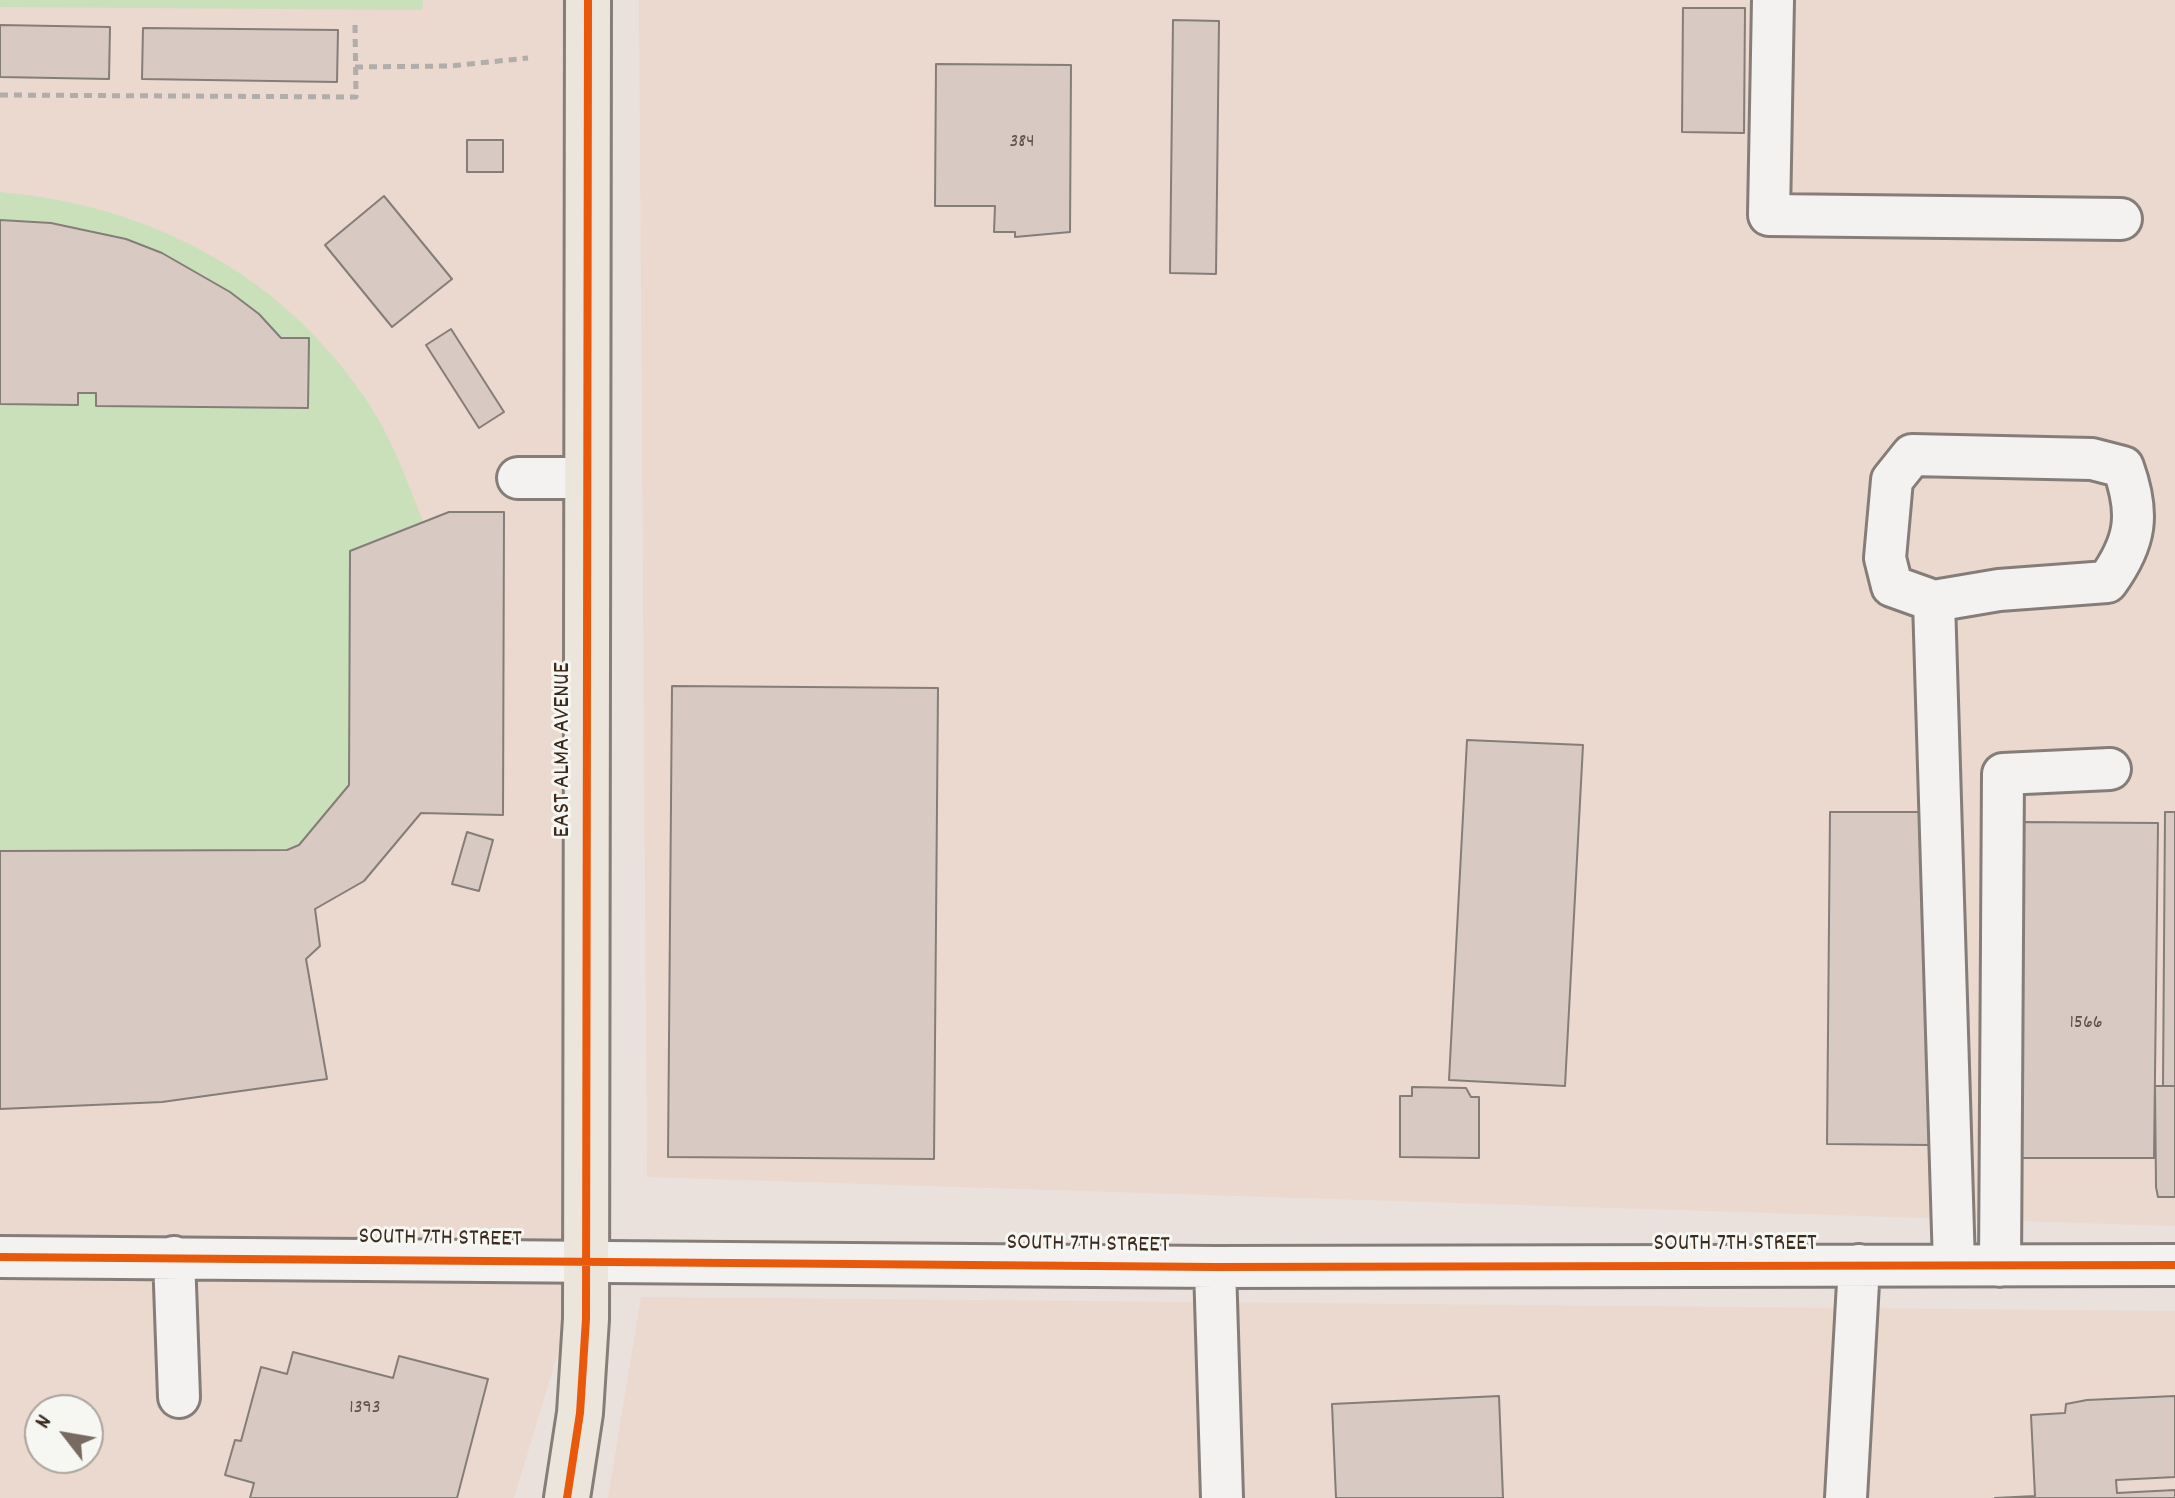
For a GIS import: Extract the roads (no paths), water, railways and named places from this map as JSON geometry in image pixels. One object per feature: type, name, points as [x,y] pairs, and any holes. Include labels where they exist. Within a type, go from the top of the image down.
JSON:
[{"type":"main road","name":"EAST ALMA AVENUE","points":[[567,1498],[580,1413],[586,1260],[588,0]]},
{"type":"street","points":[[1773,0],[1769,215],[2121,219]]},
{"type":"street","points":[[1912,455],[2092,459],[2123,467],[2135,499],[2127,554],[2107,582],[1999,590],[1934,601],[1892,586],[1885,558],[1892,480],[1912,455]]},
{"type":"street","points":[[518,478],[585,478]]},
{"type":"street","points":[[1934,601],[1954,1265]]},
{"type":"street","points":[[2000,1266],[2003,774],[2110,769]]},
{"type":"street","name":"SOUTH 7TH STREET","points":[[0,1257],[1215,1267],[2175,1265]]},
{"type":"street","points":[[174,1257],[179,1397]]},
{"type":"street","points":[[1846,1498],[1859,1265]]},
{"type":"street","points":[[1215,1267],[1222,1498]]}]
